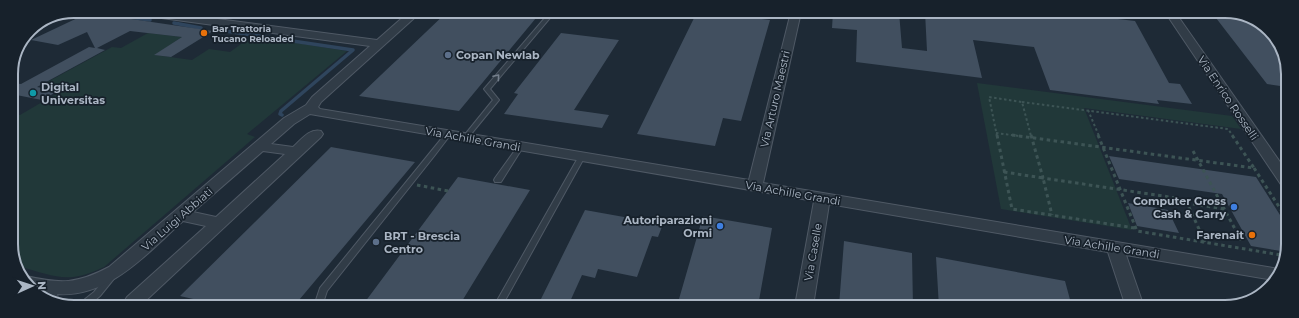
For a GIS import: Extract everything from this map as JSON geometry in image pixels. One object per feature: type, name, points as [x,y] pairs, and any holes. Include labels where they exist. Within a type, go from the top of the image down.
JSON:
[{"type":"street","points":[[184,18],[379,44]]},
{"type":"street","name":"Via Luigi Abbiati","points":[[52,295],[103,278],[115,271],[289,121],[310,108],[316,100],[409,18]]},
{"type":"street","name":"Via Arturo Maestri","points":[[755,187],[795,18]]},
{"type":"street","name":"Via Enrico Rosselli","points":[[1174,18],[1281,174]]},
{"type":"street","name":"Via Achille Grandi","points":[[310,108],[316,112],[580,158],[1272,273]]},
{"type":"street","points":[[135,300],[316,134]]},
{"type":"street","points":[[260,146],[296,152]]},
{"type":"street","name":"Via Caselle","points":[[805,300],[822,198]]},
{"type":"street","points":[[181,215],[219,223]]},
{"type":"street","points":[[1115,247],[1133,300]]},
{"type":"lane","points":[[464,138],[496,100],[487,89],[547,18]]},
{"type":"lane","points":[[320,300],[323,290],[448,134]]},
{"type":"lane","points":[[498,180],[520,147]]},
{"type":"lane","points":[[501,300],[580,158]]},
{"type":"lane","points":[[89,300],[102,288],[115,271]]},
{"type":"path","points":[[1280,255],[1137,231],[1135,228],[1012,209],[989,97],[1228,129],[1281,210]]},
{"type":"path","points":[[1022,102],[1052,215]]},
{"type":"path","points":[[1088,110],[1135,228]]},
{"type":"path","points":[[996,133],[1254,168]]},
{"type":"path","points":[[1193,151],[1242,242]]},
{"type":"path","points":[[1004,172],[1176,198],[1186,204],[1224,209]]},
{"type":"path","points":[[409,184],[448,191]]},
{"type":"path","points":[[1186,204],[1205,243]]},
{"type":"green space","points":[[148,33],[182,37],[155,55],[192,60],[209,49],[230,52],[252,36],[347,51],[247,134],[255,137],[104,267],[91,273],[70,277],[61,277],[24,268],[19,255],[18,244],[18,115],[20,115],[61,91],[40,86],[112,47],[121,48]]},
{"type":"green space","points":[[977,83],[1232,116],[1241,129],[1084,108],[1132,230],[1001,209]]},
{"type":"building","points":[[77,18],[124,18],[213,31],[171,57],[154,55],[182,37],[130,31],[97,48],[105,50],[37,87],[58,91],[42,100],[18,95],[18,84],[21,84],[89,47],[95,48],[87,32],[58,45],[31,40]]},
{"type":"building","points":[[441,18],[536,18],[459,111],[359,96]]},
{"type":"building","points":[[694,18],[752,18],[770,20],[741,121],[723,118],[715,146],[637,134]]},
{"type":"building","points":[[833,18],[900,18],[902,48],[927,51],[925,18],[1118,18],[1135,21],[1169,83],[1180,84],[1192,104],[1157,100],[1159,104],[1050,90],[1034,47],[973,40],[982,78],[856,62],[857,30],[832,28]]},
{"type":"building","points":[[1216,18],[1243,21],[1259,30],[1271,43],[1280,63],[1281,86],[1267,84]]},
{"type":"building","points":[[561,33],[619,40],[574,110],[609,115],[602,128],[504,114],[518,94],[514,93]]},
{"type":"building","points":[[331,147],[415,162],[299,300],[198,300],[180,296]]},
{"type":"building","points":[[1109,156],[1256,177],[1281,217],[1280,251],[1251,246],[1222,194],[1119,179]]},
{"type":"building","points":[[458,177],[530,190],[463,300],[366,300]]},
{"type":"building","points":[[1128,203],[1168,210],[1179,233],[1137,226]]},
{"type":"building","points":[[585,210],[663,224],[658,237],[652,236],[637,277],[598,269],[595,278],[582,275],[571,300],[540,300]]},
{"type":"building","points":[[703,216],[772,228],[759,300],[679,300]]},
{"type":"building","points":[[844,241],[912,253],[913,300],[839,300]]},
{"type":"building","points":[[936,257],[1065,281],[1070,300],[939,300]]},
{"type":"waterway","points":[[136,18],[150,20]]},
{"type":"waterway","points":[[174,23],[201,28]]},
{"type":"waterway","points":[[225,31],[353,50],[281,111],[280,114],[282,115]]},
{"type":"place","name":"Bar Trattoria Tucano Reloaded","points":[[204,33]]},
{"type":"place","name":"Copan Newlab","points":[[448,55]]},
{"type":"place","name":"Digital Universitas","points":[[33,93]]},
{"type":"place","name":"Computer Gross Cash & Carry","points":[[1234,207]]},
{"type":"place","name":"Autoriparazioni Ormi","points":[[720,226]]},
{"type":"place","name":"Farenait","points":[[1252,235]]},
{"type":"place","name":"BRT - Brescia Centro","points":[[376,242]]}]
